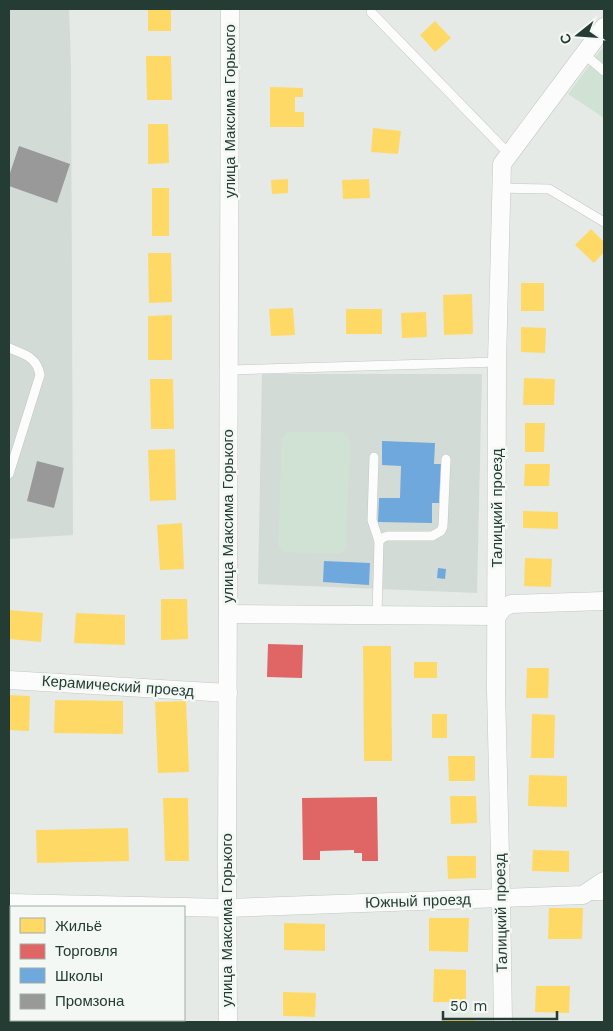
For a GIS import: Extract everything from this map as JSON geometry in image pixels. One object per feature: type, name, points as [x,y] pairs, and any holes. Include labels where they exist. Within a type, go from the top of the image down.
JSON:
[{"type":"street","name":"улица Максима Горького","points":[[228,1022],[230,9]]},
{"type":"street","name":"Талицкий проезд","points":[[503,1022],[496,690],[497,362],[502,164],[604,28]]},
{"type":"street","points":[[228,614],[497,616],[503,608],[516,603],[604,601]]},
{"type":"street","name":"Керамический проезд","points":[[9,680],[228,693]]},
{"type":"street","points":[[583,895],[604,881]]},
{"type":"street","name":"Южный проезд","points":[[185,907],[227,908],[583,895]]},
{"type":"street","name":"Южный проезд","points":[[9,903],[140,906]]},
{"type":"lane","points":[[371,12],[509,154]]},
{"type":"lane","points":[[584,54],[604,71]]},
{"type":"lane","points":[[501,188],[548,189],[604,222]]},
{"type":"lane","points":[[9,348],[34,359],[39,367],[40,375],[9,470]]},
{"type":"lane","points":[[229,370],[497,362]]},
{"type":"lane","points":[[374,458],[372,520],[379,541],[377,615]]},
{"type":"lane","points":[[379,541],[388,536],[432,536],[441,531],[446,459]]},
{"type":"lane","points":[[583,895],[604,896]]},
{"type":"shaded area","points":[[9,9],[69,9],[71,66],[73,535],[9,539]]},
{"type":"shaded area","points":[[262,374],[482,374],[477,593],[258,584]]},
{"type":"green space","points":[[604,46],[604,118],[568,94]]},
{"type":"green space","points":[[290,432],[342,432],[350,442],[346,548],[343,552],[337,554],[284,552],[278,545],[282,439],[285,434]]},
{"type":"building: Жильё","points":[[148,9],[171,9],[171,31],[148,31]]},
{"type":"building: Жильё","points":[[435,21],[451,38],[435,52],[420,35]]},
{"type":"building: Жильё","points":[[146,56],[171,56],[172,100],[147,100]]},
{"type":"building: Жильё","points":[[270,87],[303,88],[303,97],[295,97],[295,112],[304,112],[304,127],[270,127]]},
{"type":"building: Жильё","points":[[148,124],[168,124],[169,163],[148,164]]},
{"type":"building: Жильё","points":[[373,128],[401,131],[398,154],[371,152]]},
{"type":"building: Жильё","points":[[288,179],[288,193],[272,194],[271,180]]},
{"type":"building: Жильё","points":[[369,179],[370,198],[343,199],[342,180]]},
{"type":"building: Жильё","points":[[152,188],[169,188],[169,236],[152,236]]},
{"type":"building: Жильё","points":[[591,229],[604,242],[604,252],[594,263],[575,245]]},
{"type":"building: Жильё","points":[[148,253],[171,253],[172,302],[149,303]]},
{"type":"building: Жильё","points":[[521,283],[544,283],[544,311],[521,311]]},
{"type":"building: Жильё","points":[[472,294],[473,334],[444,335],[443,295]]},
{"type":"building: Жильё","points":[[293,308],[295,335],[271,336],[269,309]]},
{"type":"building: Жильё","points":[[346,309],[382,309],[382,334],[346,334]]},
{"type":"building: Жильё","points":[[426,312],[427,337],[402,338],[401,313]]},
{"type":"building: Жильё","points":[[172,315],[172,360],[148,360],[148,316]]},
{"type":"building: Жильё","points":[[521,327],[546,328],[545,353],[521,352]]},
{"type":"building: Жильё","points":[[524,378],[555,379],[554,405],[523,405]]},
{"type":"building: Жильё","points":[[150,379],[173,379],[174,429],[151,429]]},
{"type":"building: Жильё","points":[[525,423],[545,423],[544,452],[525,452]]},
{"type":"building: Жильё","points":[[175,449],[176,500],[150,501],[148,450]]},
{"type":"building: Жильё","points":[[525,464],[550,464],[549,486],[524,486]]},
{"type":"building: Жильё","points":[[523,511],[558,512],[558,529],[523,528]]},
{"type":"building: Жильё","points":[[182,523],[184,569],[160,570],[157,525]]},
{"type":"building: Жильё","points":[[525,558],[552,559],[551,587],[524,586]]},
{"type":"building: Жильё","points":[[161,599],[187,599],[188,639],[161,640]]},
{"type":"building: Жильё","points":[[9,610],[43,613],[41,642],[9,639]]},
{"type":"building: Жильё","points":[[76,613],[125,615],[125,645],[74,643]]},
{"type":"building: Жильё","points":[[363,646],[391,646],[392,761],[364,761]]},
{"type":"building: Жильё","points":[[414,662],[437,662],[437,678],[414,678]]},
{"type":"building: Жильё","points":[[527,668],[549,668],[548,698],[526,698]]},
{"type":"building: Жильё","points":[[9,695],[30,696],[29,731],[9,730]]},
{"type":"building: Жильё","points":[[55,700],[123,701],[123,734],[54,733]]},
{"type":"building: Жильё","points":[[186,701],[189,772],[158,773],[155,702]]},
{"type":"building: Жильё","points":[[432,714],[447,714],[447,738],[432,738]]},
{"type":"building: Жильё","points":[[532,714],[555,715],[554,758],[531,758]]},
{"type":"building: Жильё","points":[[448,756],[475,756],[475,781],[449,781]]},
{"type":"building: Жильё","points":[[529,775],[567,776],[567,807],[528,806]]},
{"type":"building: Жильё","points":[[450,796],[476,796],[477,823],[451,824]]},
{"type":"building: Жильё","points":[[163,798],[188,798],[189,861],[165,861]]},
{"type":"building: Жильё","points":[[128,828],[129,861],[37,863],[36,830]]},
{"type":"building: Жильё","points":[[533,850],[569,851],[569,872],[532,871]]},
{"type":"building: Жильё","points":[[447,856],[476,856],[476,878],[448,879]]},
{"type":"building: Жильё","points":[[549,908],[583,908],[582,939],[548,939]]},
{"type":"building: Жильё","points":[[429,918],[469,918],[468,952],[429,951]]},
{"type":"building: Жильё","points":[[284,923],[325,924],[325,951],[284,950]]},
{"type":"building: Жильё","points":[[434,969],[466,970],[466,1002],[433,1002]]},
{"type":"building: Жильё","points":[[536,986],[570,986],[569,1013],[535,1012]]},
{"type":"building: Жильё","points":[[283,992],[316,993],[315,1017],[283,1016]]},
{"type":"building: Жильё","points":[[442,1020],[475,1020],[475,1022],[442,1022]]},
{"type":"building: Жильё","points":[[144,1021],[176,1021],[176,1022]]},
{"type":"building: Торговля","points":[[268,644],[303,645],[302,678],[267,677]]},
{"type":"building: Торговля","points":[[377,797],[378,861],[362,861],[362,853],[354,853],[354,850],[320,851],[320,860],[303,860],[302,798]]},
{"type":"building: Школы","points":[[382,441],[435,443],[434,464],[441,464],[439,503],[432,503],[432,523],[378,522],[379,498],[400,498],[401,466],[382,465]]},
{"type":"building: Школы","points":[[324,561],[370,563],[369,585],[323,582]]},
{"type":"building: Школы","points":[[438,568],[446,569],[445,579],[437,578]]},
{"type":"building: Промзона","points":[[19,146],[70,164],[57,203],[9,186],[9,176]]},
{"type":"building: Промзона","points":[[37,461],[64,468],[54,508],[27,501]]}]
